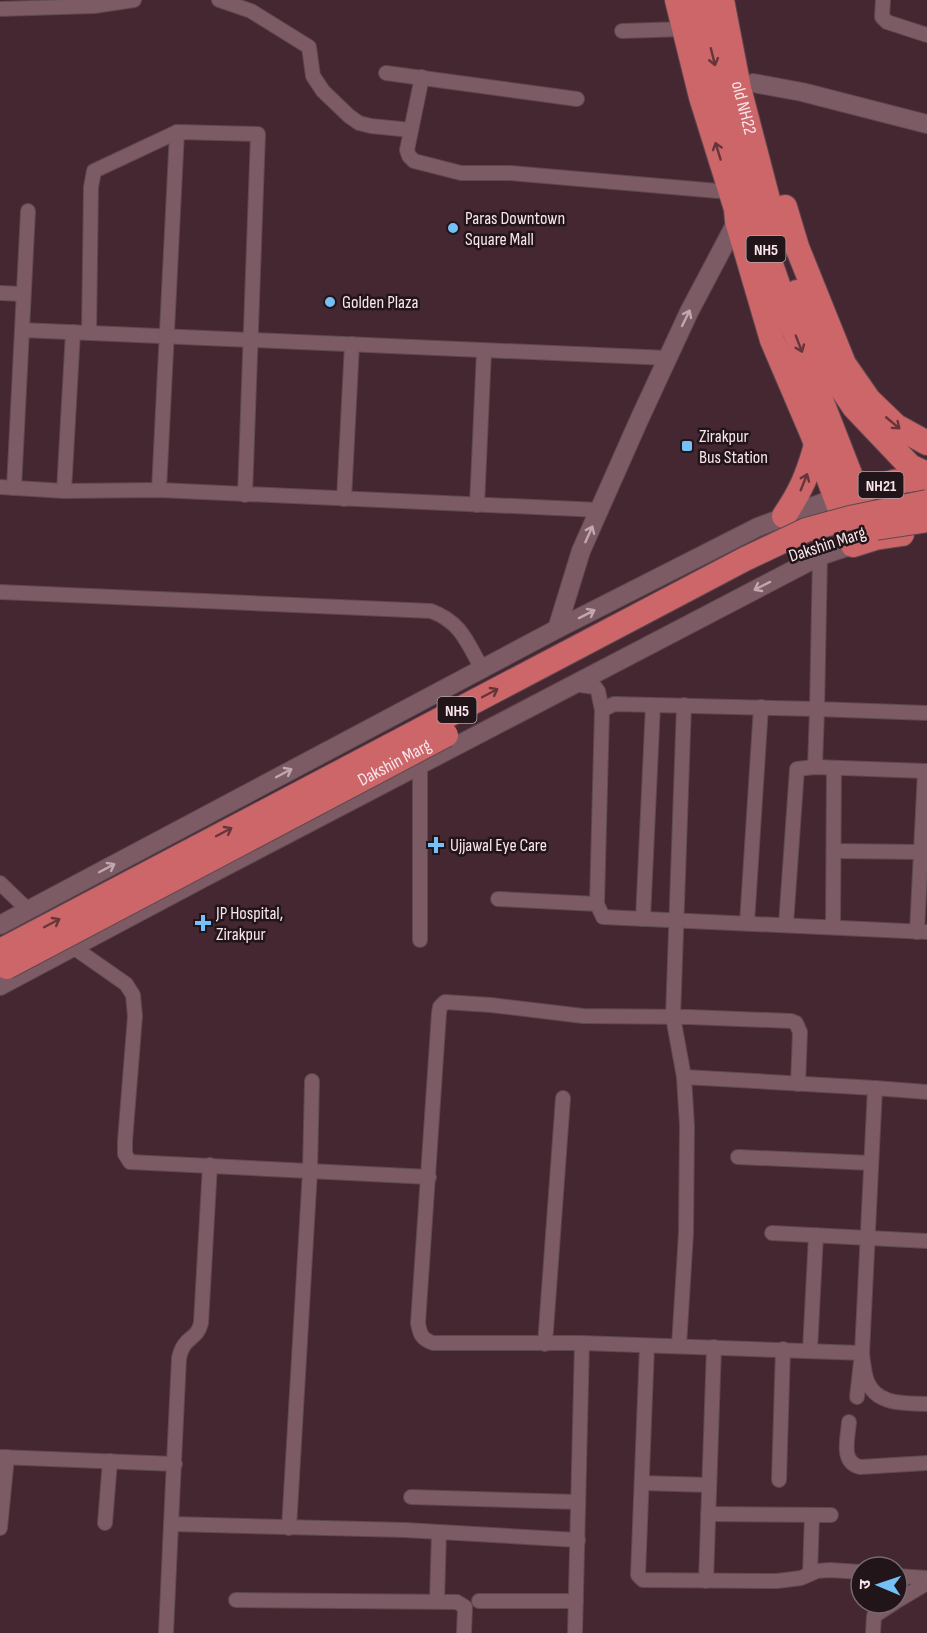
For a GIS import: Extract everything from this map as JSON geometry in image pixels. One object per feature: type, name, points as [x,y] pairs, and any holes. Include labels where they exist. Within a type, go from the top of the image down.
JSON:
[{"type":"highway","name":"NH5","points":[[677,0],[701,97],[772,340],[816,445]]},
{"type":"highway","name":"NH5","points":[[700,0],[748,198],[792,325],[845,495]]},
{"type":"highway","name":"old NH22","points":[[722,0],[739,88],[771,214],[797,293],[825,362],[854,407],[878,434],[910,466],[927,476]]},
{"type":"highway","points":[[738,0],[753,83],[777,179],[797,247],[844,364],[869,400],[889,420],[927,443]]},
{"type":"highway","points":[[816,445],[845,495],[864,542],[927,531]]},
{"type":"highway","points":[[784,516],[800,493],[816,445]]},
{"type":"highway","name":"NH21","points":[[845,495],[893,482],[927,476]]},
{"type":"highway","name":"Dakshin Marg","points":[[2,969],[745,559],[806,531],[850,518],[927,502]]},
{"type":"highway","name":"Dakshin Marg","points":[[2,969],[753,572],[817,544],[886,526],[927,520]]},
{"type":"street","points":[[0,9],[94,6],[134,0]]},
{"type":"street","points":[[219,0],[251,11],[309,47],[313,76],[323,91],[354,119],[371,126],[411,130]]},
{"type":"street","points":[[883,0],[882,17],[886,22],[927,35]]},
{"type":"street","points":[[622,31],[684,29]]},
{"type":"street","points":[[386,72],[577,99]]},
{"type":"street","points":[[422,77],[407,150],[414,161],[461,172],[510,173],[730,192]]},
{"type":"street","points":[[753,83],[802,92],[927,124]]},
{"type":"street","points":[[89,333],[91,187],[94,171],[177,132],[258,134],[245,495]]},
{"type":"street","points":[[159,490],[177,132]]},
{"type":"street","points":[[14,488],[28,211]]},
{"type":"street","points":[[557,629],[581,551],[599,510],[689,312],[737,221]]},
{"type":"street","points":[[0,293],[23,294]]},
{"type":"street","points":[[22,330],[668,358]]},
{"type":"street","points":[[64,491],[73,332]]},
{"type":"street","points":[[344,499],[352,344]]},
{"type":"street","points":[[477,505],[484,351]]},
{"type":"street","points":[[0,488],[64,491],[159,490],[599,510]]},
{"type":"street","name":"NH21","points":[[784,516],[845,495]]},
{"type":"street","name":"NH5","points":[[0,925],[557,629],[784,516]]},
{"type":"street","name":"Dakshin Marg","points":[[2,969],[73,947],[820,556],[864,542]]},
{"type":"street","points":[[815,767],[820,556]]},
{"type":"street","points":[[0,592],[431,611],[446,617],[458,627],[482,669]]},
{"type":"street","points":[[573,684],[595,687],[601,700],[597,904],[603,917],[922,932],[920,852],[926,771],[815,767],[802,767],[797,770],[786,924]]},
{"type":"street","points":[[602,710],[614,704],[927,713]]},
{"type":"street","points":[[643,919],[653,705]]},
{"type":"street","points":[[679,1346],[686,1233],[687,1126],[684,1077],[673,1017],[684,705]]},
{"type":"street","points":[[747,923],[761,707]]},
{"type":"street","points":[[420,764],[420,940]]},
{"type":"street","points":[[833,927],[834,768]]},
{"type":"street","points":[[177,830],[205,877]]},
{"type":"street","points":[[834,851],[920,852]]},
{"type":"street","points":[[0,883],[28,910]]},
{"type":"street","points":[[498,899],[597,904]]},
{"type":"street","points":[[73,947],[126,984],[134,995],[135,1016],[125,1154],[130,1162],[429,1177]]},
{"type":"street","points":[[798,1084],[800,1032],[796,1023],[673,1017],[583,1016],[445,1002],[440,1007],[439,1013],[418,1323],[420,1334],[424,1340],[433,1343],[582,1343],[862,1353]]},
{"type":"street","points":[[684,1077],[927,1092]]},
{"type":"street","points":[[289,1528],[312,1081]]},
{"type":"street","points":[[858,1397],[874,1088]]},
{"type":"street","points":[[545,1344],[563,1098]]},
{"type":"street","points":[[738,1157],[871,1163]]},
{"type":"street","points":[[166,1633],[179,1358],[181,1348],[186,1341],[200,1330],[210,1165]]},
{"type":"street","points":[[772,1233],[927,1241]]},
{"type":"street","points":[[810,1350],[816,1235]]},
{"type":"street","points":[[575,1633],[582,1343]]},
{"type":"street","points":[[647,1346],[639,1578],[643,1580],[706,1581],[790,1580],[830,1570],[849,1571]]},
{"type":"street","points":[[706,1581],[714,1347]]},
{"type":"street","points":[[778,1480],[783,1349]]},
{"type":"street","points":[[862,1353],[867,1382],[880,1397],[897,1403],[927,1404]]},
{"type":"street","points":[[849,1422],[847,1454],[848,1461],[853,1465],[860,1467],[927,1463]]},
{"type":"street","points":[[0,1528],[4,1457],[175,1464]]},
{"type":"street","points":[[105,1523],[110,1461]]},
{"type":"street","points":[[642,1483],[709,1485]]},
{"type":"street","points":[[411,1497],[578,1502]]},
{"type":"street","points":[[708,1514],[831,1515]]},
{"type":"street","points":[[810,1574],[812,1515]]},
{"type":"street","points":[[171,1524],[440,1532],[578,1540]]},
{"type":"street","points":[[437,1601],[440,1532]]},
{"type":"street","points":[[909,1577],[927,1578]]},
{"type":"street","points":[[909,1594],[927,1583]]},
{"type":"street","points":[[236,1600],[457,1602],[465,1606],[465,1633]]},
{"type":"street","points":[[480,1601],[576,1600]]},
{"type":"street","points":[[873,1633],[876,1615]]},
{"type":"place","name":"Paras Downtown Square Mall","points":[[453,228]]},
{"type":"place","name":"Golden Plaza","points":[[330,302]]},
{"type":"place","name":"Zirakpur Bus Station","points":[[687,446]]},
{"type":"place","name":"Ujjawal Eye Care","points":[[436,845]]},
{"type":"place","name":"JP Hospital, Zirakpur","points":[[203,923]]}]
